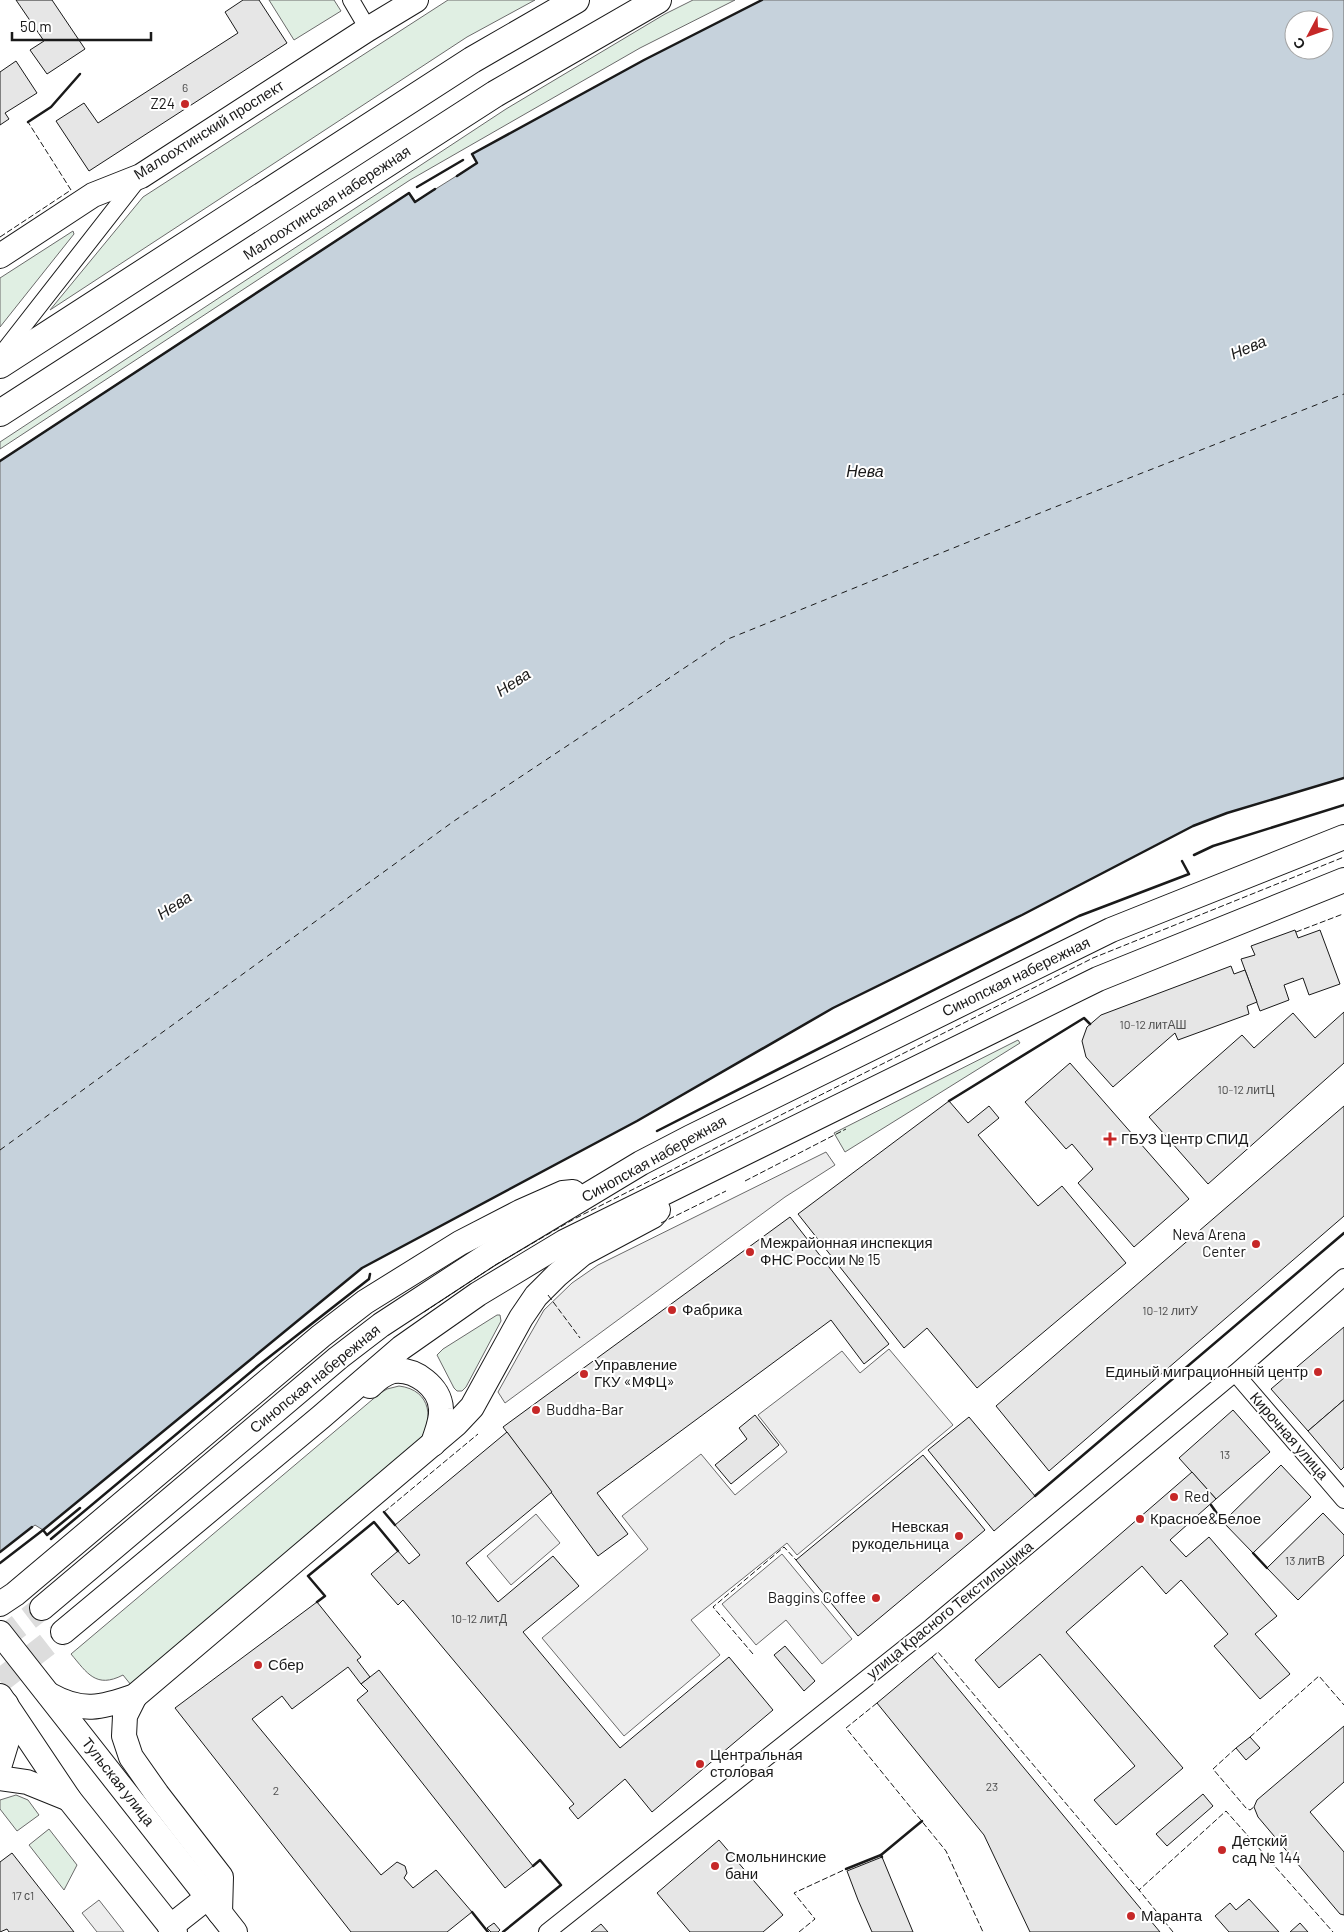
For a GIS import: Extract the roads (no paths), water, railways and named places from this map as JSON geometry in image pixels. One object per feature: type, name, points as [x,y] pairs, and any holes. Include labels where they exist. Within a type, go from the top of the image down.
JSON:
[{"type":"main road","name":"Малоохтинский проспект","points":[[0,256],[93,195],[141,176],[368,28],[416,0]]},
{"type":"main road","points":[[0,365],[472,60],[576,0]]},
{"type":"main road","name":"Малоохтинская набережная","points":[[0,413],[495,94],[658,0]]},
{"type":"main road","name":"Синопская набережная","points":[[42,1608],[330,1364],[381,1325],[488,1255],[597,1189],[691,1137],[1111,930],[1344,837]]},
{"type":"main road","name":"Синопская набережная","points":[[63,1632],[401,1348],[478,1294],[564,1242],[678,1188],[1098,979],[1344,880]]},
{"type":"main road","points":[[50,1695],[69,1704],[92,1708],[110,1705],[135,1696],[456,1424],[472,1407],[521,1318],[536,1296],[582,1254],[652,1216],[678,1188]]},
{"type":"main road","points":[[0,1604],[15,1594],[321,1336],[365,1302],[453,1248],[520,1212],[563,1193],[597,1189]]},
{"type":"main road","points":[[321,1417],[345,1408],[380,1378],[393,1371],[410,1373],[425,1379],[436,1394],[441,1408],[433,1444]]},
{"type":"main road","name":"Тульская улица","points":[[0,1633],[235,1932]]},
{"type":"main road","points":[[3,1700],[69,1799],[172,1929],[214,1905],[221,1876],[157,1794],[131,1757],[124,1736],[125,1716],[135,1696]]},
{"type":"main road","points":[[0,1764],[7,1741],[3,1700]]},
{"type":"main road","points":[[0,1778],[27,1782],[69,1799]]},
{"type":"street","points":[[351,0],[368,28]]},
{"type":"street","points":[[0,356],[141,176]]},
{"type":"street","name":"улица Красного Текстильщика","points":[[547,1932],[931,1627],[1235,1373],[1344,1277]]},
{"type":"street","name":"Кирочная улица","points":[[1235,1373],[1344,1500]]},
{"type":"water","name":"Нева","points":[[762,0],[1344,0],[1344,778],[1227,813],[1193,826],[1022,915],[833,1008],[637,1121],[362,1268],[43,1530],[35,1525],[0,1552],[0,461],[409,193],[415,202],[477,163],[472,154],[644,60]]},
{"type":"tunnel","points":[[0,1640],[42,1608]]},
{"type":"tunnel","points":[[0,1681],[63,1632]]},
{"type":"place","name":"Z24","points":[[185,104]]},
{"type":"place","name":"ГБУЗ Центр СПИД","points":[[1110,1139]]},
{"type":"place","name":"Neva Arena Center","points":[[1256,1244]]},
{"type":"place","name":"Межрайонная инспекция ФНС России № 15","points":[[750,1252]]},
{"type":"place","name":"Фабрика","points":[[672,1310]]},
{"type":"place","name":"Единый миграционный центр","points":[[1318,1372]]},
{"type":"place","name":"Управление ГКУ «МФЦ»","points":[[584,1374]]},
{"type":"place","name":"Buddha-Bar","points":[[536,1410]]},
{"type":"place","name":"Red","points":[[1174,1497]]},
{"type":"place","name":"Красное&Белое","points":[[1140,1519]]},
{"type":"place","name":"Невская рукодельница","points":[[959,1536]]},
{"type":"place","name":"Baggins Coffee","points":[[876,1598]]},
{"type":"place","name":"Сбер","points":[[258,1665]]},
{"type":"place","name":"Центральная столовая","points":[[700,1764]]},
{"type":"place","name":"Детский сад № 144","points":[[1222,1850]]},
{"type":"place","name":"Смольнинские бани","points":[[715,1866]]},
{"type":"place","name":"Маранта","points":[[1131,1916]]}]
